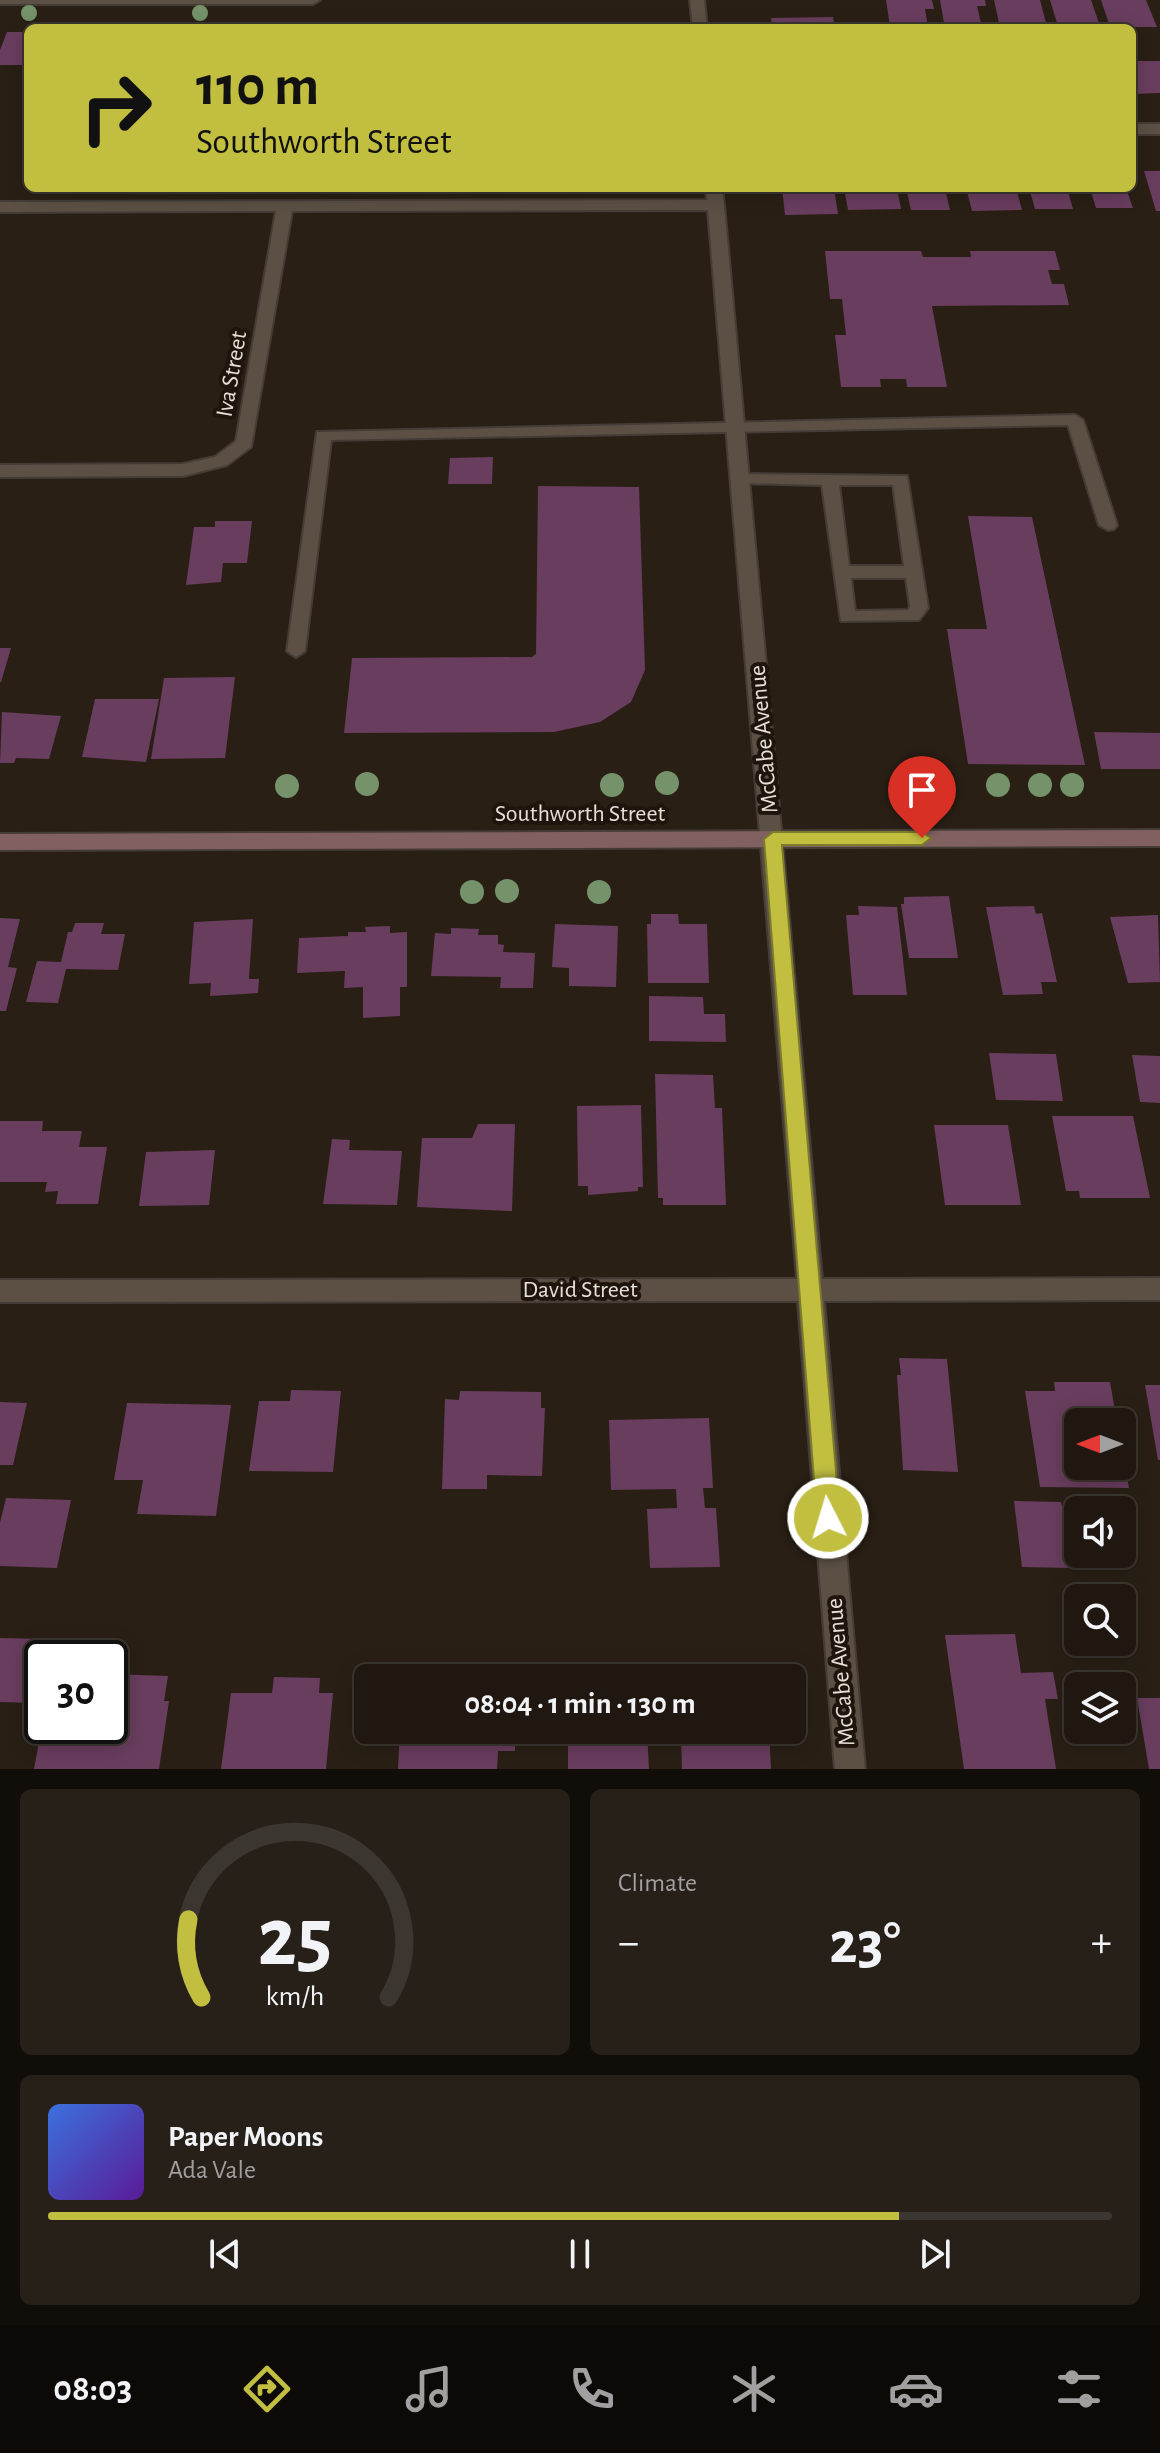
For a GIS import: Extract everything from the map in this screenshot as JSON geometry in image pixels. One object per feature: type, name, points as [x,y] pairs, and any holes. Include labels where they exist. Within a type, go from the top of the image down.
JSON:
[{"type":"main road","name":"Southworth Street","points":[[0,842],[1160,838]]},
{"type":"street","points":[[0,0],[313,0]]},
{"type":"street","points":[[697,0],[700,24]]},
{"type":"street","points":[[1136,129],[1160,129]]},
{"type":"street","points":[[0,207],[285,206],[715,196]]},
{"type":"street","name":"McCabe Avenue","points":[[715,196],[773,839],[850,1769]]},
{"type":"street","name":"Iva Street","points":[[0,471],[183,470],[221,461],[245,443],[285,206]]},
{"type":"street","name":"David Street","points":[[0,1291],[1160,1289]]},
{"type":"lane","points":[[296,651],[323,435],[1075,420],[1108,525]]},
{"type":"lane","points":[[741,479],[901,480],[919,608],[913,616],[847,617],[830,480]]},
{"type":"lane","points":[[841,572],[914,572]]},
{"type":"building","points":[[886,0],[932,0],[934,9],[925,9],[928,24],[890,24]]},
{"type":"building","points":[[940,0],[985,0],[986,6],[977,6],[981,23],[944,23]]},
{"type":"building","points":[[994,0],[1040,0],[1046,23],[999,23]]},
{"type":"building","points":[[1050,0],[1091,0],[1099,23],[1057,23]]},
{"type":"building","points":[[1101,0],[1146,0],[1157,27],[1136,27],[1136,24],[1109,24]]},
{"type":"building","points":[[833,17],[834,24],[772,24],[771,18]]},
{"type":"building","points":[[7,32],[24,32],[24,65],[0,65],[0,50]]},
{"type":"building","points":[[1136,61],[1160,61],[1160,93],[1136,94]]},
{"type":"building","points":[[1144,171],[1160,171],[1160,211],[1156,211]]},
{"type":"building","points":[[782,192],[835,192],[838,214],[785,215]]},
{"type":"building","points":[[845,192],[898,192],[901,209],[848,210]]},
{"type":"building","points":[[907,192],[946,192],[950,210],[911,210]]},
{"type":"building","points":[[967,192],[1017,192],[1022,210],[972,211]]},
{"type":"building","points":[[1030,192],[1068,192],[1073,209],[1035,209]]},
{"type":"building","points":[[1091,192],[1127,192],[1133,208],[1096,208]]},
{"type":"building","points":[[825,251],[921,251],[923,257],[971,257],[970,251],[1055,251],[1060,270],[1048,270],[1052,284],[1064,284],[1069,305],[932,306],[947,387],[907,387],[906,379],[880,379],[881,387],[841,387],[835,335],[846,335],[842,299],[830,299]]},
{"type":"building","points":[[493,457],[492,484],[448,484],[450,458]]},
{"type":"building","points":[[538,486],[639,487],[645,670],[631,702],[600,722],[554,732],[344,733],[352,658],[532,657],[536,654]]},
{"type":"building","points":[[968,516],[1032,517],[1085,765],[968,764],[947,629],[987,629]]},
{"type":"building","points":[[215,521],[252,521],[247,563],[223,563],[221,582],[186,585],[194,527],[215,527]]},
{"type":"building","points":[[0,648],[11,648],[1,682],[0,682]]},
{"type":"building","points":[[235,677],[225,758],[151,759],[164,678]]},
{"type":"building","points":[[95,699],[159,699],[146,762],[82,757]]},
{"type":"building","points":[[2,712],[61,716],[49,759],[16,758],[14,763],[0,763]]},
{"type":"building","points":[[1094,732],[1160,733],[1160,769],[1101,769]]},
{"type":"building","points":[[949,896],[958,958],[909,958],[901,904],[904,904],[904,897]]},
{"type":"building","points":[[858,906],[897,907],[907,995],[853,995],[846,915],[859,915]]},
{"type":"building","points":[[1034,906],[1036,914],[1042,913],[1057,982],[1041,982],[1043,994],[1003,995],[986,907]]},
{"type":"building","points":[[651,914],[678,914],[679,924],[707,924],[709,983],[648,983],[647,924],[651,924]]},
{"type":"building","points":[[1158,915],[1160,982],[1128,983],[1110,917]]},
{"type":"building","points":[[0,918],[20,919],[8,967],[17,968],[6,1011],[0,1011]]},
{"type":"building","points":[[253,919],[249,979],[259,979],[258,993],[210,996],[211,983],[189,984],[194,922]]},
{"type":"building","points":[[75,923],[104,923],[101,934],[125,934],[118,970],[66,969],[58,1003],[26,1002],[37,961],[61,962],[68,932],[72,932]]},
{"type":"building","points":[[555,924],[618,926],[616,987],[569,986],[569,968],[552,967]]},
{"type":"building","points":[[390,926],[390,933],[407,932],[407,987],[400,987],[400,1016],[363,1018],[363,987],[344,988],[345,971],[297,973],[299,938],[348,936],[348,932],[366,932],[365,927]]},
{"type":"building","points":[[451,928],[479,929],[478,935],[498,935],[498,944],[504,945],[503,952],[535,953],[533,988],[500,988],[501,977],[431,976],[435,933],[451,934]]},
{"type":"building","points":[[649,996],[703,997],[704,1014],[725,1014],[726,1042],[649,1041]]},
{"type":"building","points":[[989,1053],[1056,1054],[1063,1101],[996,1100]]},
{"type":"building","points":[[1132,1055],[1160,1056],[1160,1103],[1140,1102]]},
{"type":"building","points":[[655,1074],[713,1075],[715,1108],[722,1108],[726,1205],[663,1205],[663,1198],[658,1198]]},
{"type":"building","points":[[641,1105],[643,1187],[638,1187],[638,1191],[588,1195],[588,1186],[578,1186],[577,1106]]},
{"type":"building","points":[[1052,1116],[1133,1116],[1150,1198],[1080,1198],[1079,1191],[1066,1191]]},
{"type":"building","points":[[0,1121],[43,1121],[42,1131],[82,1131],[79,1147],[107,1147],[98,1204],[56,1204],[58,1191],[45,1192],[47,1182],[0,1182]]},
{"type":"building","points":[[478,1124],[515,1124],[512,1211],[417,1207],[422,1138],[472,1138]]},
{"type":"building","points":[[934,1125],[1008,1125],[1021,1205],[945,1205]]},
{"type":"building","points":[[332,1139],[350,1140],[349,1150],[402,1151],[397,1205],[323,1204]]},
{"type":"building","points":[[215,1150],[209,1205],[139,1206],[146,1152]]},
{"type":"building","points":[[899,1358],[947,1359],[958,1472],[903,1470],[897,1375],[901,1375]]},
{"type":"building","points":[[1054,1382],[1110,1382],[1115,1408],[1064,1408],[1064,1480],[1128,1480],[1129,1488],[1040,1487],[1025,1391],[1055,1391]]},
{"type":"building","points":[[1145,1385],[1160,1385],[1160,1460],[1158,1460]]},
{"type":"building","points":[[291,1390],[341,1391],[333,1472],[249,1471],[259,1401],[290,1401]]},
{"type":"building","points":[[460,1391],[541,1392],[541,1408],[545,1408],[542,1476],[487,1475],[487,1489],[442,1489],[445,1399],[459,1400]]},
{"type":"building","points":[[0,1402],[27,1403],[13,1465],[0,1465]]},
{"type":"building","points":[[127,1403],[231,1405],[216,1516],[137,1514],[143,1480],[114,1480]]},
{"type":"building","points":[[709,1418],[713,1488],[703,1488],[705,1508],[716,1508],[720,1567],[650,1568],[647,1509],[677,1508],[676,1489],[611,1490],[609,1420]]},
{"type":"building","points":[[6,1498],[71,1500],[57,1568],[0,1566],[0,1523]]},
{"type":"building","points":[[1014,1501],[1061,1502],[1064,1506],[1064,1568],[1022,1567]]},
{"type":"building","points":[[1015,1634],[1021,1673],[1053,1672],[1058,1699],[1045,1699],[1056,1769],[964,1769],[945,1635]]},
{"type":"building","points":[[0,1638],[44,1639],[24,1640],[24,1703],[0,1702]]},
{"type":"building","points":[[128,1675],[168,1676],[164,1701],[169,1701],[159,1769],[34,1769],[39,1744],[128,1744]]},
{"type":"building","points":[[274,1677],[320,1678],[319,1693],[333,1693],[326,1769],[221,1769],[231,1693],[272,1693]]},
{"type":"building","points":[[1137,1698],[1160,1698],[1160,1769],[1149,1769]]},
{"type":"building","points":[[399,1744],[515,1744],[515,1751],[498,1751],[497,1769],[398,1769]]},
{"type":"building","points":[[568,1744],[648,1744],[649,1769],[568,1769]]},
{"type":"building","points":[[681,1744],[770,1744],[771,1769],[682,1769]]},
{"type":"route","points":[[828,1518],[773,839],[922,838]]}]
